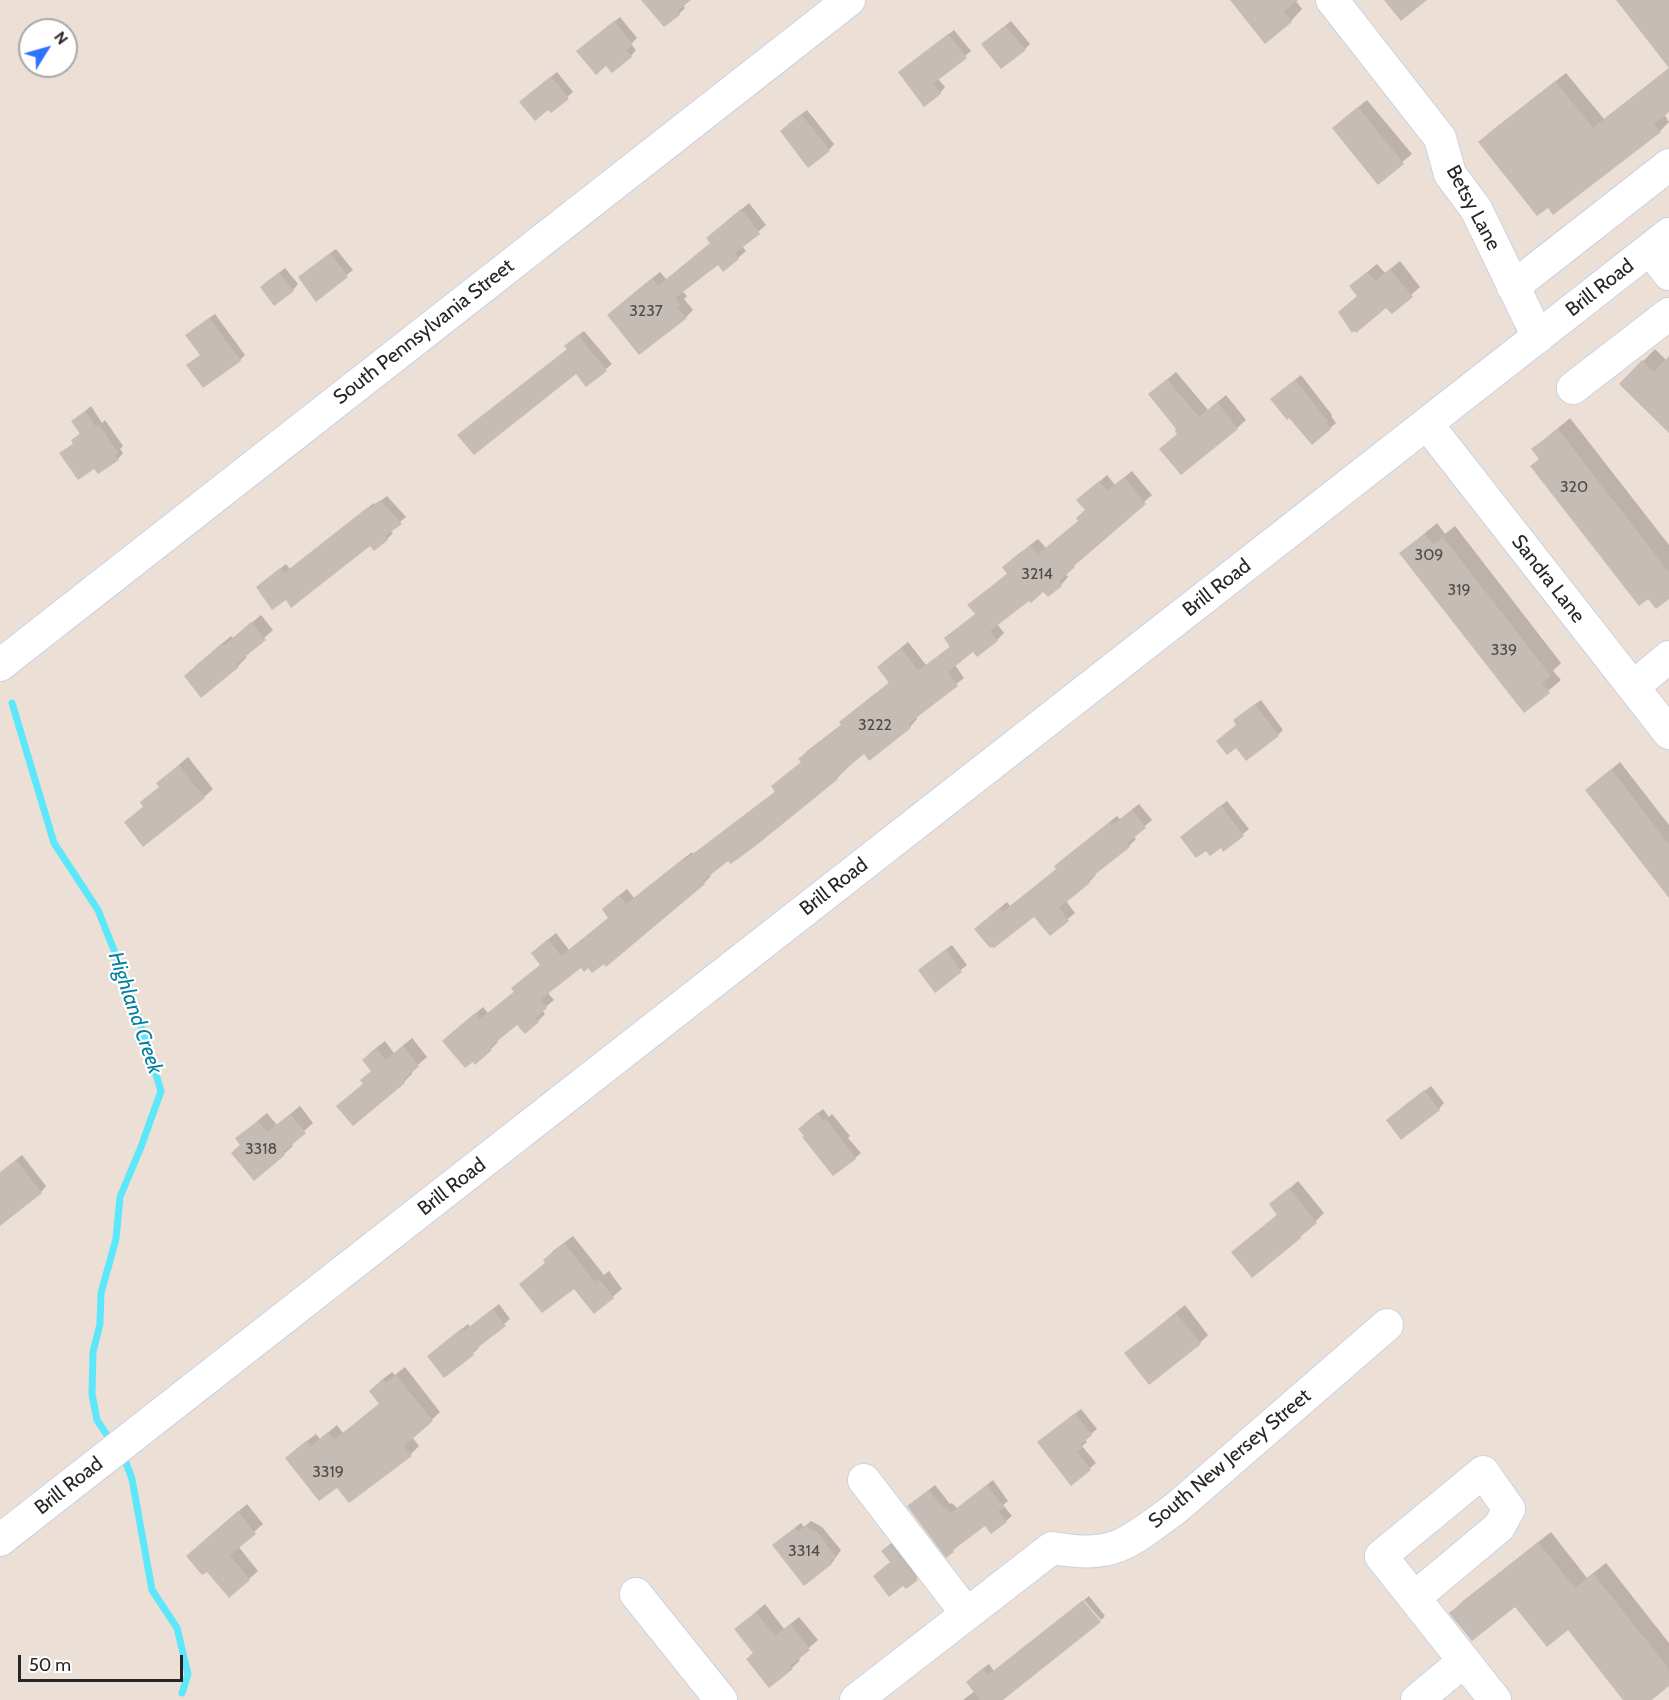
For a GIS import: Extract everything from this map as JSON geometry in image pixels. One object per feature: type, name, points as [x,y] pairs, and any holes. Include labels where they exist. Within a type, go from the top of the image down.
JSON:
[{"type":"street","name":"South Pennsylvania Street","points":[[0,665],[849,0]]},
{"type":"street","name":"Betsy Lane","points":[[1332,0],[1440,138],[1450,174],[1476,209],[1538,337]]},
{"type":"street","points":[[1513,287],[1669,165]]},
{"type":"street","points":[[1659,242],[1669,273]]},
{"type":"street","name":"Brill Road","points":[[0,1540],[1659,242]]},
{"type":"street","points":[[1574,388],[1669,314]]},
{"type":"street","name":"Sandra Lane","points":[[1427,424],[1669,733]]},
{"type":"street","points":[[1633,687],[1669,657]]},
{"type":"street","name":"South New Jersey Street","points":[[856,1700],[1052,1548],[1078,1552],[1114,1548],[1176,1508],[1386,1325]]},
{"type":"street","points":[[864,1480],[967,1614]]},
{"type":"street","points":[[636,1594],[721,1700]]},
{"type":"street","points":[[1414,1598],[1496,1700]]},
{"type":"street","points":[[1417,1700],[1464,1661]]},
{"type":"building","points":[[641,0],[691,0],[677,11],[680,15],[664,27]]},
{"type":"building","points":[[1230,0],[1298,0],[1283,12],[1292,22],[1265,44]]},
{"type":"building","points":[[1384,0],[1427,0],[1401,21]]},
{"type":"building","points":[[1616,0],[1669,0],[1669,68]]},
{"type":"building","points":[[614,21],[633,45],[626,50],[632,57],[612,73],[606,66],[596,75],[576,51]]},
{"type":"building","points":[[1005,26],[1026,50],[1001,69],[981,44]]},
{"type":"building","points":[[948,34],[967,58],[933,84],[941,94],[924,107],[898,72]]},
{"type":"building","points":[[1669,68],[1669,112],[1654,124],[1661,132],[1553,215],[1548,208],[1537,216],[1478,142],[1555,81],[1593,128]]},
{"type":"building","points":[[551,76],[569,99],[551,113],[548,110],[535,121],[519,102]]},
{"type":"building","points":[[1358,107],[1404,164],[1378,185],[1332,128]]},
{"type":"building","points":[[801,114],[830,151],[808,168],[780,131]]},
{"type":"building","points":[[741,209],[760,234],[735,253],[739,259],[723,272],[718,265],[675,298],[680,305],[677,307],[687,318],[639,355],[607,315],[652,278],[658,286],[710,243],[706,238]]},
{"type":"building","points":[[330,253],[348,277],[316,302],[298,277]]},
{"type":"building","points":[[1390,269],[1413,297],[1392,314],[1386,308],[1356,333],[1354,331],[1352,333],[1338,312],[1357,296],[1349,286],[1367,272],[1375,281]]},
{"type":"building","points":[[279,272],[294,291],[274,306],[260,287]]},
{"type":"building","points":[[209,318],[241,361],[203,388],[186,365],[200,355],[185,335]]},
{"type":"building","points":[[578,335],[607,371],[586,387],[576,374],[474,455],[457,435],[567,349],[564,346]]},
{"type":"building","points":[[1669,356],[1669,433],[1619,384],[1642,360],[1654,372]]},
{"type":"building","points":[[1167,379],[1199,417],[1217,402],[1238,429],[1181,475],[1159,449],[1177,434],[1176,429],[1148,394]]},
{"type":"building","points":[[1295,380],[1328,421],[1326,423],[1331,429],[1312,445],[1270,399]]},
{"type":"building","points":[[85,411],[96,427],[99,425],[118,452],[115,455],[119,460],[98,474],[94,469],[78,480],[59,453],[73,444],[71,440],[80,434],[71,421]]},
{"type":"building","points":[[1558,429],[1669,572],[1669,599],[1656,609],[1648,599],[1639,606],[1530,466],[1539,459],[1531,449]]},
{"type":"building","points":[[1124,477],[1146,504],[1074,566],[1059,581],[1062,586],[1048,597],[1043,592],[990,631],[998,641],[977,657],[973,652],[948,672],[958,686],[908,724],[911,728],[869,761],[864,754],[836,777],[838,779],[758,844],[731,864],[728,861],[703,881],[705,884],[606,967],[604,964],[592,973],[588,968],[584,972],[581,968],[541,999],[547,1008],[535,1018],[539,1022],[525,1034],[517,1025],[489,1048],[492,1050],[475,1065],[473,1062],[465,1068],[442,1041],[475,1013],[480,1019],[514,992],[511,988],[540,965],[531,953],[548,939],[561,956],[608,918],[602,909],[619,895],[626,904],[684,858],[685,860],[775,792],[771,786],[801,762],[798,759],[841,725],[839,722],[889,683],[877,667],[901,648],[918,671],[950,647],[944,638],[975,614],[967,605],[1007,574],[1002,567],[1030,545],[1038,554],[1078,521],[1076,518],[1085,510],[1076,500],[1099,481],[1107,491]]},
{"type":"building","points":[[380,500],[402,524],[385,536],[388,540],[374,551],[370,546],[291,608],[286,600],[272,610],[256,587],[280,568],[284,573]]},
{"type":"building","points":[[1424,534],[1433,544],[1443,537],[1551,676],[1542,683],[1550,693],[1524,713],[1399,553]]},
{"type":"building","points":[[251,622],[266,640],[236,664],[239,667],[201,698],[184,676],[222,643],[224,646]]},
{"type":"building","points":[[1255,704],[1279,736],[1246,761],[1236,748],[1227,755],[1216,741],[1236,725],[1233,720]]},
{"type":"building","points":[[179,765],[205,798],[143,847],[124,822],[143,807],[140,802],[159,787],[156,783]]},
{"type":"building","points":[[1611,769],[1669,844],[1669,898],[1585,790]]},
{"type":"building","points":[[1221,805],[1244,836],[1223,852],[1221,848],[1210,856],[1206,851],[1196,858],[1180,837]]},
{"type":"building","points":[[1132,810],[1146,828],[1127,843],[1130,847],[1088,880],[1090,883],[1059,908],[1069,921],[1050,936],[1034,917],[994,948],[990,948],[974,929],[1000,908],[1003,912],[1056,869],[1054,866],[1110,822],[1112,825]]},
{"type":"building","points":[[946,949],[962,972],[935,993],[918,970]]},
{"type":"building","points":[[403,1046],[419,1066],[403,1081],[405,1083],[353,1126],[336,1106],[363,1084],[360,1080],[371,1071],[362,1060],[376,1048],[385,1060]]},
{"type":"building","points":[[1424,1090],[1440,1110],[1401,1140],[1386,1120]]},
{"type":"building","points":[[817,1113],[823,1121],[826,1119],[856,1159],[833,1176],[798,1129]]},
{"type":"building","points":[[290,1114],[306,1133],[283,1152],[285,1155],[254,1181],[231,1153],[240,1145],[235,1138],[258,1121],[267,1132]]},
{"type":"building","points":[[16,1160],[42,1193],[0,1226],[0,1172]]},
{"type":"building","points":[[1289,1188],[1317,1223],[1252,1278],[1231,1252],[1277,1215],[1269,1204]]},
{"type":"building","points":[[564,1243],[595,1282],[599,1279],[614,1298],[594,1314],[574,1289],[542,1313],[519,1284],[545,1263],[543,1260]]},
{"type":"building","points":[[492,1309],[506,1326],[472,1352],[474,1355],[444,1378],[427,1356],[462,1328],[464,1331]]},
{"type":"building","points":[[1176,1313],[1201,1344],[1149,1385],[1124,1353]]},
{"type":"building","points":[[396,1375],[433,1421],[404,1446],[412,1456],[349,1503],[337,1488],[319,1501],[285,1458],[306,1441],[311,1446],[328,1432],[334,1440],[379,1404],[369,1391],[383,1379],[386,1383]]},
{"type":"building","points":[[1075,1413],[1092,1435],[1080,1445],[1082,1448],[1077,1452],[1091,1470],[1071,1486],[1037,1442]]},
{"type":"building","points":[[987,1485],[1004,1507],[998,1511],[1007,1522],[991,1534],[985,1526],[946,1558],[907,1506],[929,1490],[944,1509],[946,1507],[951,1513]]},
{"type":"building","points":[[238,1511],[256,1534],[230,1555],[250,1580],[229,1598],[207,1572],[202,1575],[186,1556]]},
{"type":"building","points":[[805,1526],[817,1532],[836,1557],[831,1561],[832,1564],[804,1586],[772,1545],[795,1528],[798,1532]]},
{"type":"building","points":[[1538,1542],[1575,1588],[1593,1573],[1669,1669],[1669,1686],[1652,1700],[1623,1700],[1568,1630],[1547,1647],[1515,1607],[1472,1641],[1449,1613]]},
{"type":"building","points":[[890,1544],[918,1580],[906,1589],[903,1586],[889,1597],[873,1576],[890,1562],[881,1551]]},
{"type":"building","points":[[1083,1600],[1101,1622],[1003,1700],[980,1700],[966,1682],[983,1668],[988,1675]]},
{"type":"building","points":[[756,1612],[775,1636],[790,1624],[810,1650],[790,1666],[793,1669],[769,1688],[746,1659],[753,1653],[734,1629]]},
{"type":"waterway","name":"Highland Creek","points":[[12,703],[54,843],[98,910],[131,993],[161,1091],[120,1197],[116,1239],[101,1293],[100,1324],[93,1352],[92,1394],[97,1420],[109,1438]]},
{"type":"waterway","name":"Highland Creek","points":[[125,1460],[132,1479],[152,1590],[177,1628],[188,1674],[182,1693]]}]
